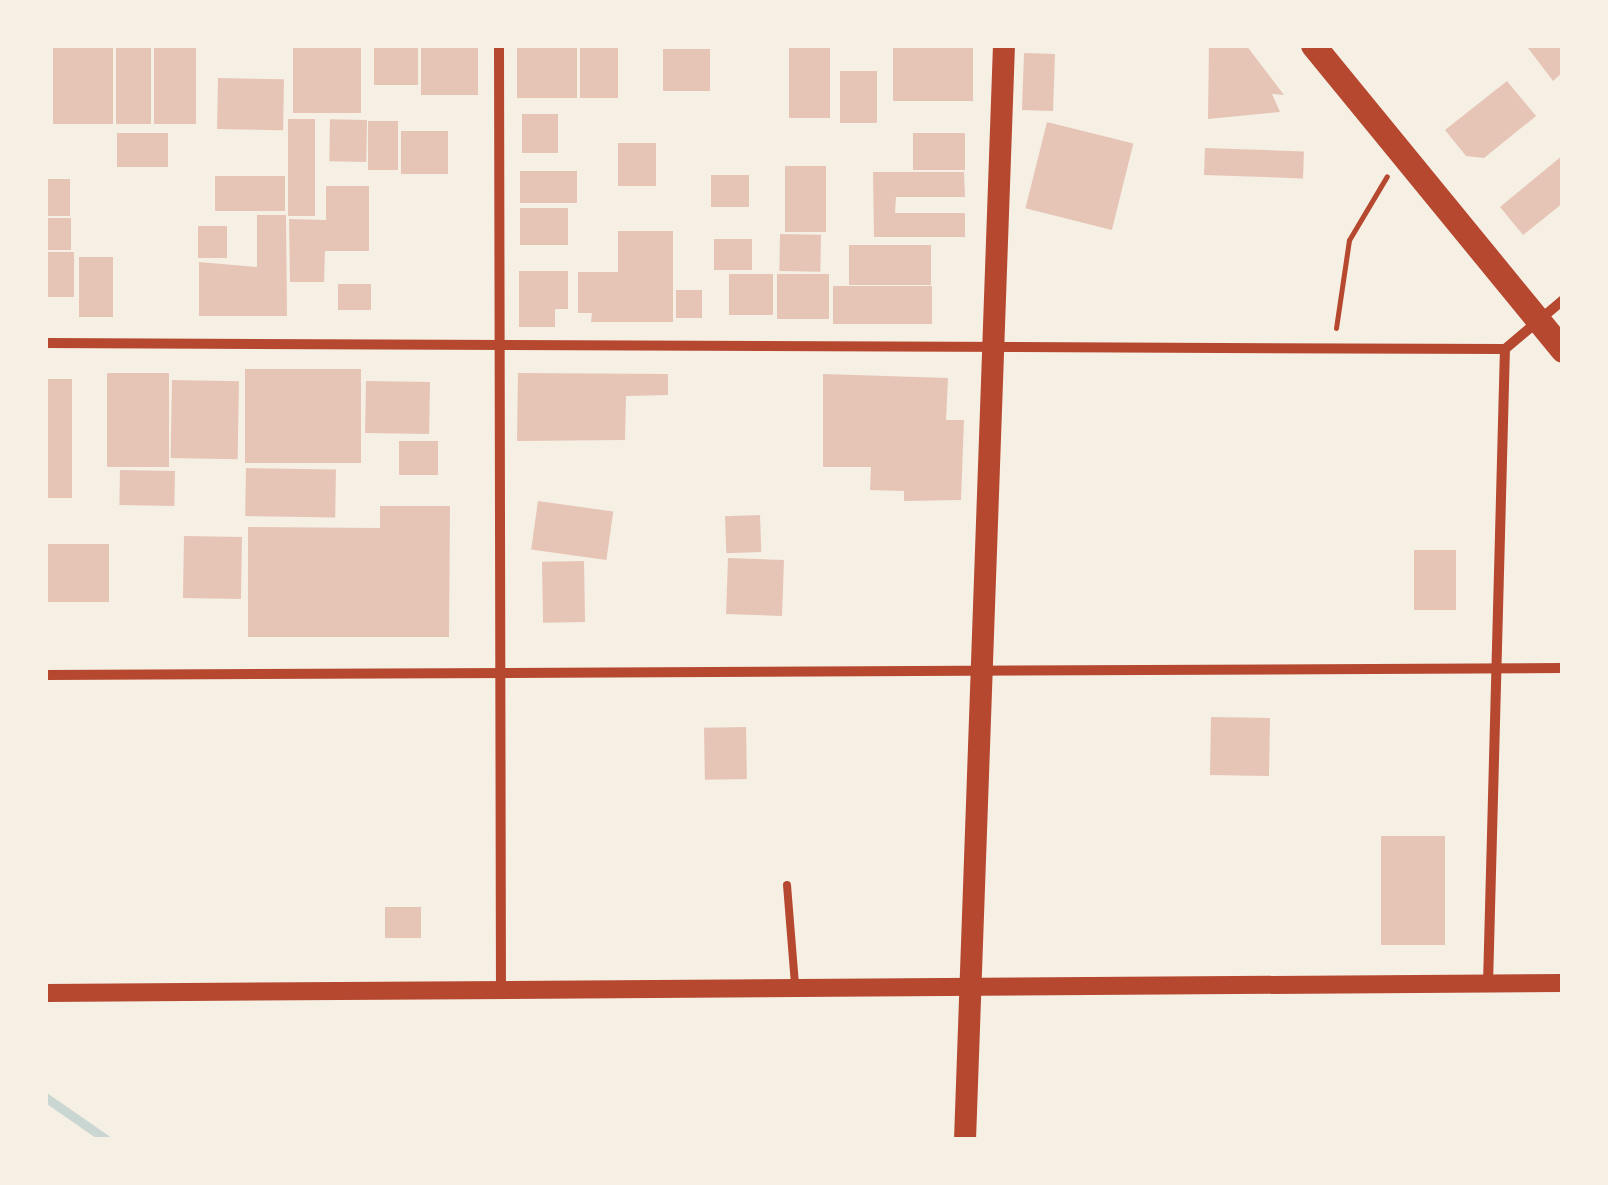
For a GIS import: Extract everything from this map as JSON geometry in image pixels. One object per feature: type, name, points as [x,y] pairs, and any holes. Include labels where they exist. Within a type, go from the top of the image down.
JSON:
[{"type":"highway","points":[[1314,45],[1563,350]]},
{"type":"main road","points":[[964,1140],[1004,45]]},
{"type":"street","points":[[499,45],[501,990]]},
{"type":"street","points":[[45,344],[500,341],[1505,350],[1563,300]]},
{"type":"street","points":[[1488,984],[1505,350]]},
{"type":"street","points":[[45,674],[1563,668]]},
{"type":"street","points":[[45,994],[1563,983]]},
{"type":"lane","points":[[787,885],[794,988]]},
{"type":"path","points":[[1334,346],[1349,240],[1401,154]]},
{"type":"building","points":[[53,45],[113,45],[113,124],[53,124]]},
{"type":"building","points":[[116,45],[151,45],[151,124],[116,124]]},
{"type":"building","points":[[154,45],[196,45],[196,124],[154,124]]},
{"type":"building","points":[[293,45],[361,45],[361,113],[293,113]]},
{"type":"building","points":[[374,45],[418,45],[418,85],[374,85]]},
{"type":"building","points":[[421,45],[478,45],[478,95],[421,95]]},
{"type":"building","points":[[517,45],[577,45],[577,98],[517,98]]},
{"type":"building","points":[[580,45],[618,45],[618,98],[580,98]]},
{"type":"building","points":[[789,45],[830,45],[830,118],[789,118]]},
{"type":"building","points":[[1209,45],[1246,45],[1284,95],[1272,94],[1280,112],[1208,119]]},
{"type":"building","points":[[1563,45],[1563,72],[1553,81],[1528,48]]},
{"type":"building","points":[[893,46],[973,46],[973,101],[893,101]]},
{"type":"building","points":[[663,49],[710,49],[710,91],[663,91]]},
{"type":"building","points":[[1024,53],[1055,54],[1053,111],[1022,110]]},
{"type":"building","points":[[840,71],[877,71],[877,123],[840,123]]},
{"type":"building","points":[[218,78],[284,79],[283,130],[217,129]]},
{"type":"building","points":[[1507,81],[1536,116],[1484,158],[1466,156],[1445,130]]},
{"type":"building","points":[[522,114],[558,114],[558,153],[522,153]]},
{"type":"building","points":[[288,119],[315,119],[315,216],[288,216]]},
{"type":"building","points":[[330,119],[367,120],[366,162],[329,161]]},
{"type":"building","points":[[368,121],[398,121],[398,170],[368,170]]},
{"type":"building","points":[[1047,122],[1133,144],[1112,230],[1025,208]]},
{"type":"building","points":[[401,131],[448,131],[448,174],[401,174]]},
{"type":"building","points":[[117,133],[168,133],[168,167],[117,167]]},
{"type":"building","points":[[913,133],[965,133],[965,170],[913,170]]},
{"type":"building","points":[[618,143],[656,143],[656,186],[618,186]]},
{"type":"building","points":[[1205,148],[1304,151],[1303,178],[1204,175]]},
{"type":"building","points":[[1563,155],[1563,203],[1523,235],[1500,207]]},
{"type":"building","points":[[785,166],[826,166],[826,232],[785,232]]},
{"type":"building","points":[[520,171],[577,171],[577,203],[520,203]]},
{"type":"building","points":[[873,172],[964,172],[965,197],[896,197],[895,213],[965,213],[965,237],[874,237]]},
{"type":"building","points":[[711,175],[749,175],[749,207],[711,207]]},
{"type":"building","points":[[215,176],[285,176],[285,211],[215,211]]},
{"type":"building","points":[[45,179],[70,179],[70,216],[45,216]]},
{"type":"building","points":[[326,186],[369,186],[369,251],[325,251],[324,282],[290,282],[289,219],[326,220]]},
{"type":"building","points":[[520,208],[568,208],[568,245],[520,245]]},
{"type":"building","points":[[257,215],[286,215],[287,316],[199,316],[199,262],[257,267]]},
{"type":"building","points":[[45,218],[71,218],[71,250],[45,250]]},
{"type":"building","points":[[198,226],[227,226],[227,258],[198,258]]},
{"type":"building","points":[[618,231],[673,231],[673,322],[591,322],[592,313],[578,313],[578,272],[618,272]]},
{"type":"building","points":[[780,234],[821,235],[820,272],[779,271]]},
{"type":"building","points":[[714,239],[752,239],[752,270],[714,270]]},
{"type":"building","points":[[849,245],[931,245],[931,285],[849,285]]},
{"type":"building","points":[[45,252],[74,252],[74,297],[45,297]]},
{"type":"building","points":[[79,257],[113,257],[113,317],[79,317]]},
{"type":"building","points":[[519,271],[568,271],[568,309],[555,309],[555,327],[519,327]]},
{"type":"building","points":[[729,274],[773,274],[773,315],[729,315]]},
{"type":"building","points":[[777,274],[829,274],[829,319],[777,319]]},
{"type":"building","points":[[338,284],[371,284],[371,310],[338,310]]},
{"type":"building","points":[[833,286],[932,286],[932,324],[833,324]]},
{"type":"building","points":[[676,290],[702,290],[702,318],[676,318]]},
{"type":"building","points":[[245,369],[361,369],[361,463],[245,463]]},
{"type":"building","points":[[107,373],[169,373],[169,467],[107,467]]},
{"type":"building","points":[[518,373],[668,374],[668,395],[626,396],[625,440],[517,441]]},
{"type":"building","points":[[823,374],[948,378],[946,420],[964,420],[961,500],[904,501],[904,491],[870,490],[871,467],[823,467]]},
{"type":"building","points":[[45,379],[72,379],[72,498],[45,498]]},
{"type":"building","points":[[172,380],[239,381],[238,459],[171,458]]},
{"type":"building","points":[[366,381],[430,382],[429,434],[365,433]]},
{"type":"building","points":[[399,441],[438,441],[438,475],[399,475]]},
{"type":"building","points":[[246,468],[336,470],[335,518],[245,516]]},
{"type":"building","points":[[120,470],[175,471],[174,506],[119,505]]},
{"type":"building","points":[[538,501],[613,512],[606,560],[531,550]]},
{"type":"building","points":[[380,506],[450,506],[449,637],[248,637],[248,527],[380,528]]},
{"type":"building","points":[[760,515],[761,552],[726,553],[725,516]]},
{"type":"building","points":[[184,536],[242,537],[241,599],[183,598]]},
{"type":"building","points":[[45,544],[109,544],[109,602],[45,602]]},
{"type":"building","points":[[1414,550],[1456,550],[1456,610],[1414,610]]},
{"type":"building","points":[[728,558],[784,560],[782,616],[726,614]]},
{"type":"building","points":[[584,561],[585,622],[543,623],[542,562]]},
{"type":"building","points":[[1211,717],[1270,718],[1269,776],[1210,775]]},
{"type":"building","points":[[746,727],[747,779],[705,780],[704,728]]},
{"type":"building","points":[[1381,836],[1445,836],[1445,945],[1381,945]]},
{"type":"building","points":[[385,907],[421,907],[421,938],[385,938]]},
{"type":"waterway","points":[[45,1097],[107,1140]]}]
